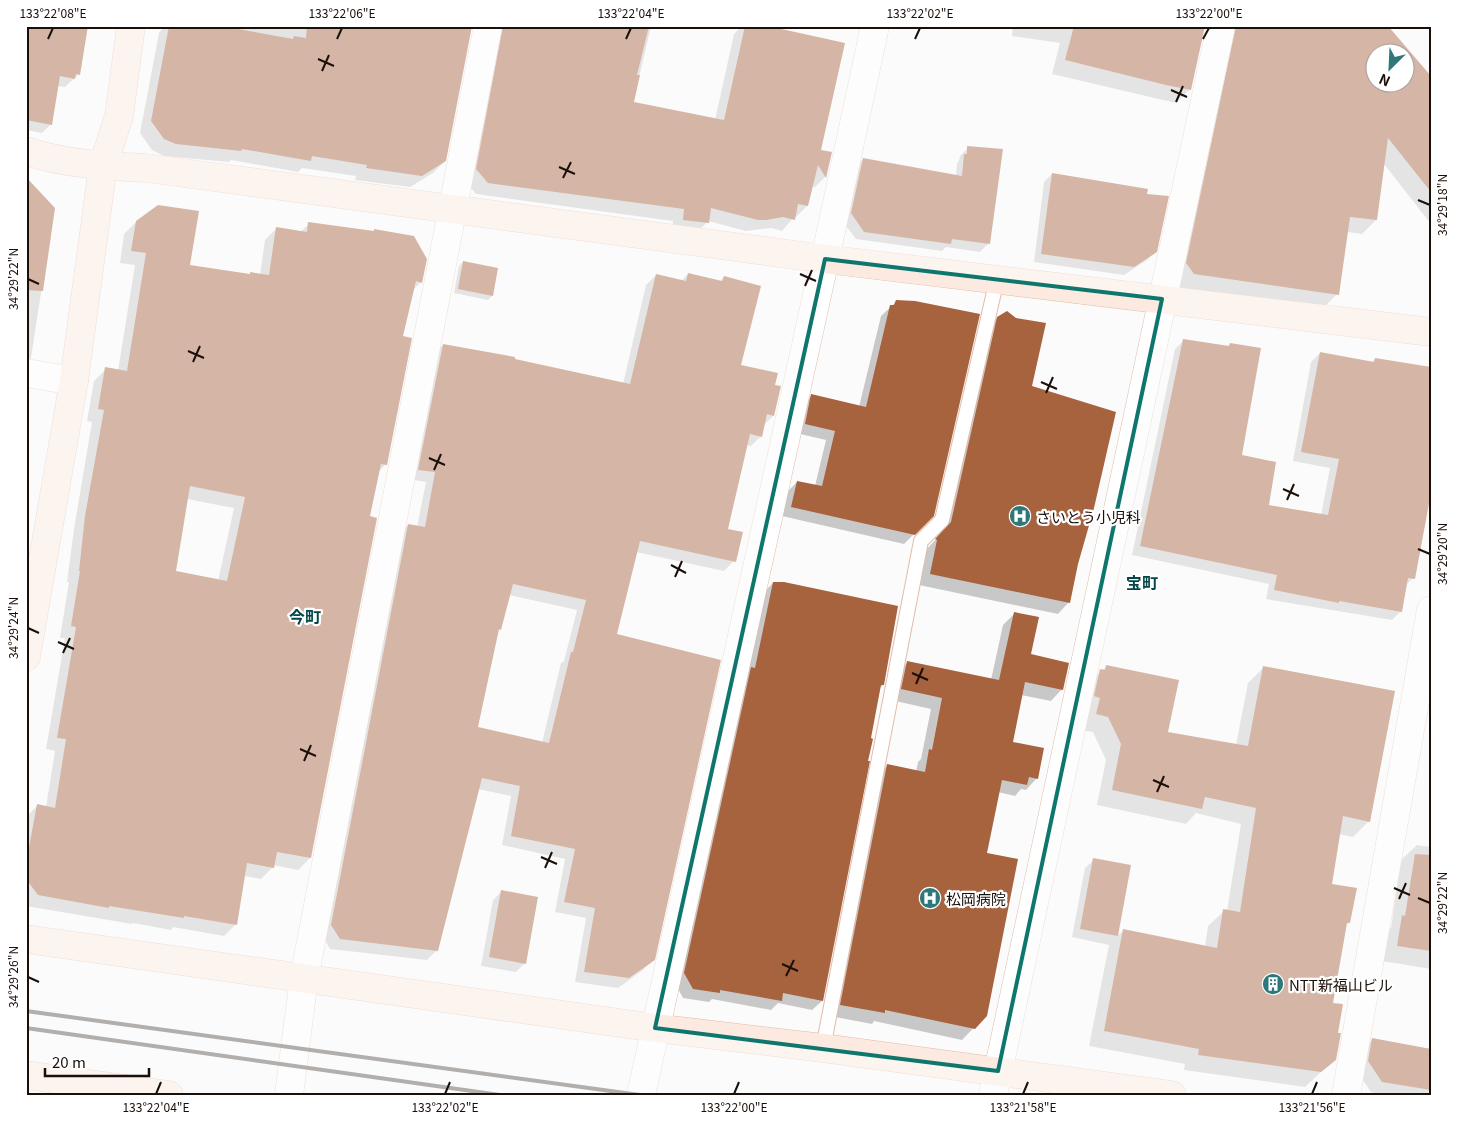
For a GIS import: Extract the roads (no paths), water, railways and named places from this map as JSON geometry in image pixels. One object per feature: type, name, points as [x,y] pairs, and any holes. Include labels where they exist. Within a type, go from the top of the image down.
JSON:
[{"type":"street","points":[[26,657],[74,381],[103,166],[119,116],[132,26]]},
{"type":"street","points":[[289,1095],[307,966],[488,26]]},
{"type":"street","points":[[641,1095],[825,259],[874,26]]},
{"type":"street","points":[[996,1083],[1221,26]]},
{"type":"street","points":[[26,151],[50,159],[103,166],[146,168],[825,259],[1431,332]]},
{"type":"street","points":[[26,373],[74,381]]},
{"type":"street","points":[[1346,1095],[1431,610]]},
{"type":"street","points":[[26,939],[307,966],[655,1028],[823,1048],[996,1083],[1172,1095]]},
{"type":"street","points":[[26,1075],[169,1095]]},
{"type":"lane","points":[[823,1048],[922,541],[942,520],[997,279]]},
{"type":"railway","points":[[26,1011],[640,1095]]},
{"type":"railway","points":[[26,1028],[500,1095]]},
{"type":"place","name":"さいとう小児科","points":[[1020,516]]},
{"type":"place","name":"松岡病院","points":[[930,898]]},
{"type":"place","name":"NTT新福山ビル","points":[[1273,984]]},
{"type":"district","name":"宝町","points":[[1142,582]]},
{"type":"district","name":"今町","points":[[305,616]]}]
